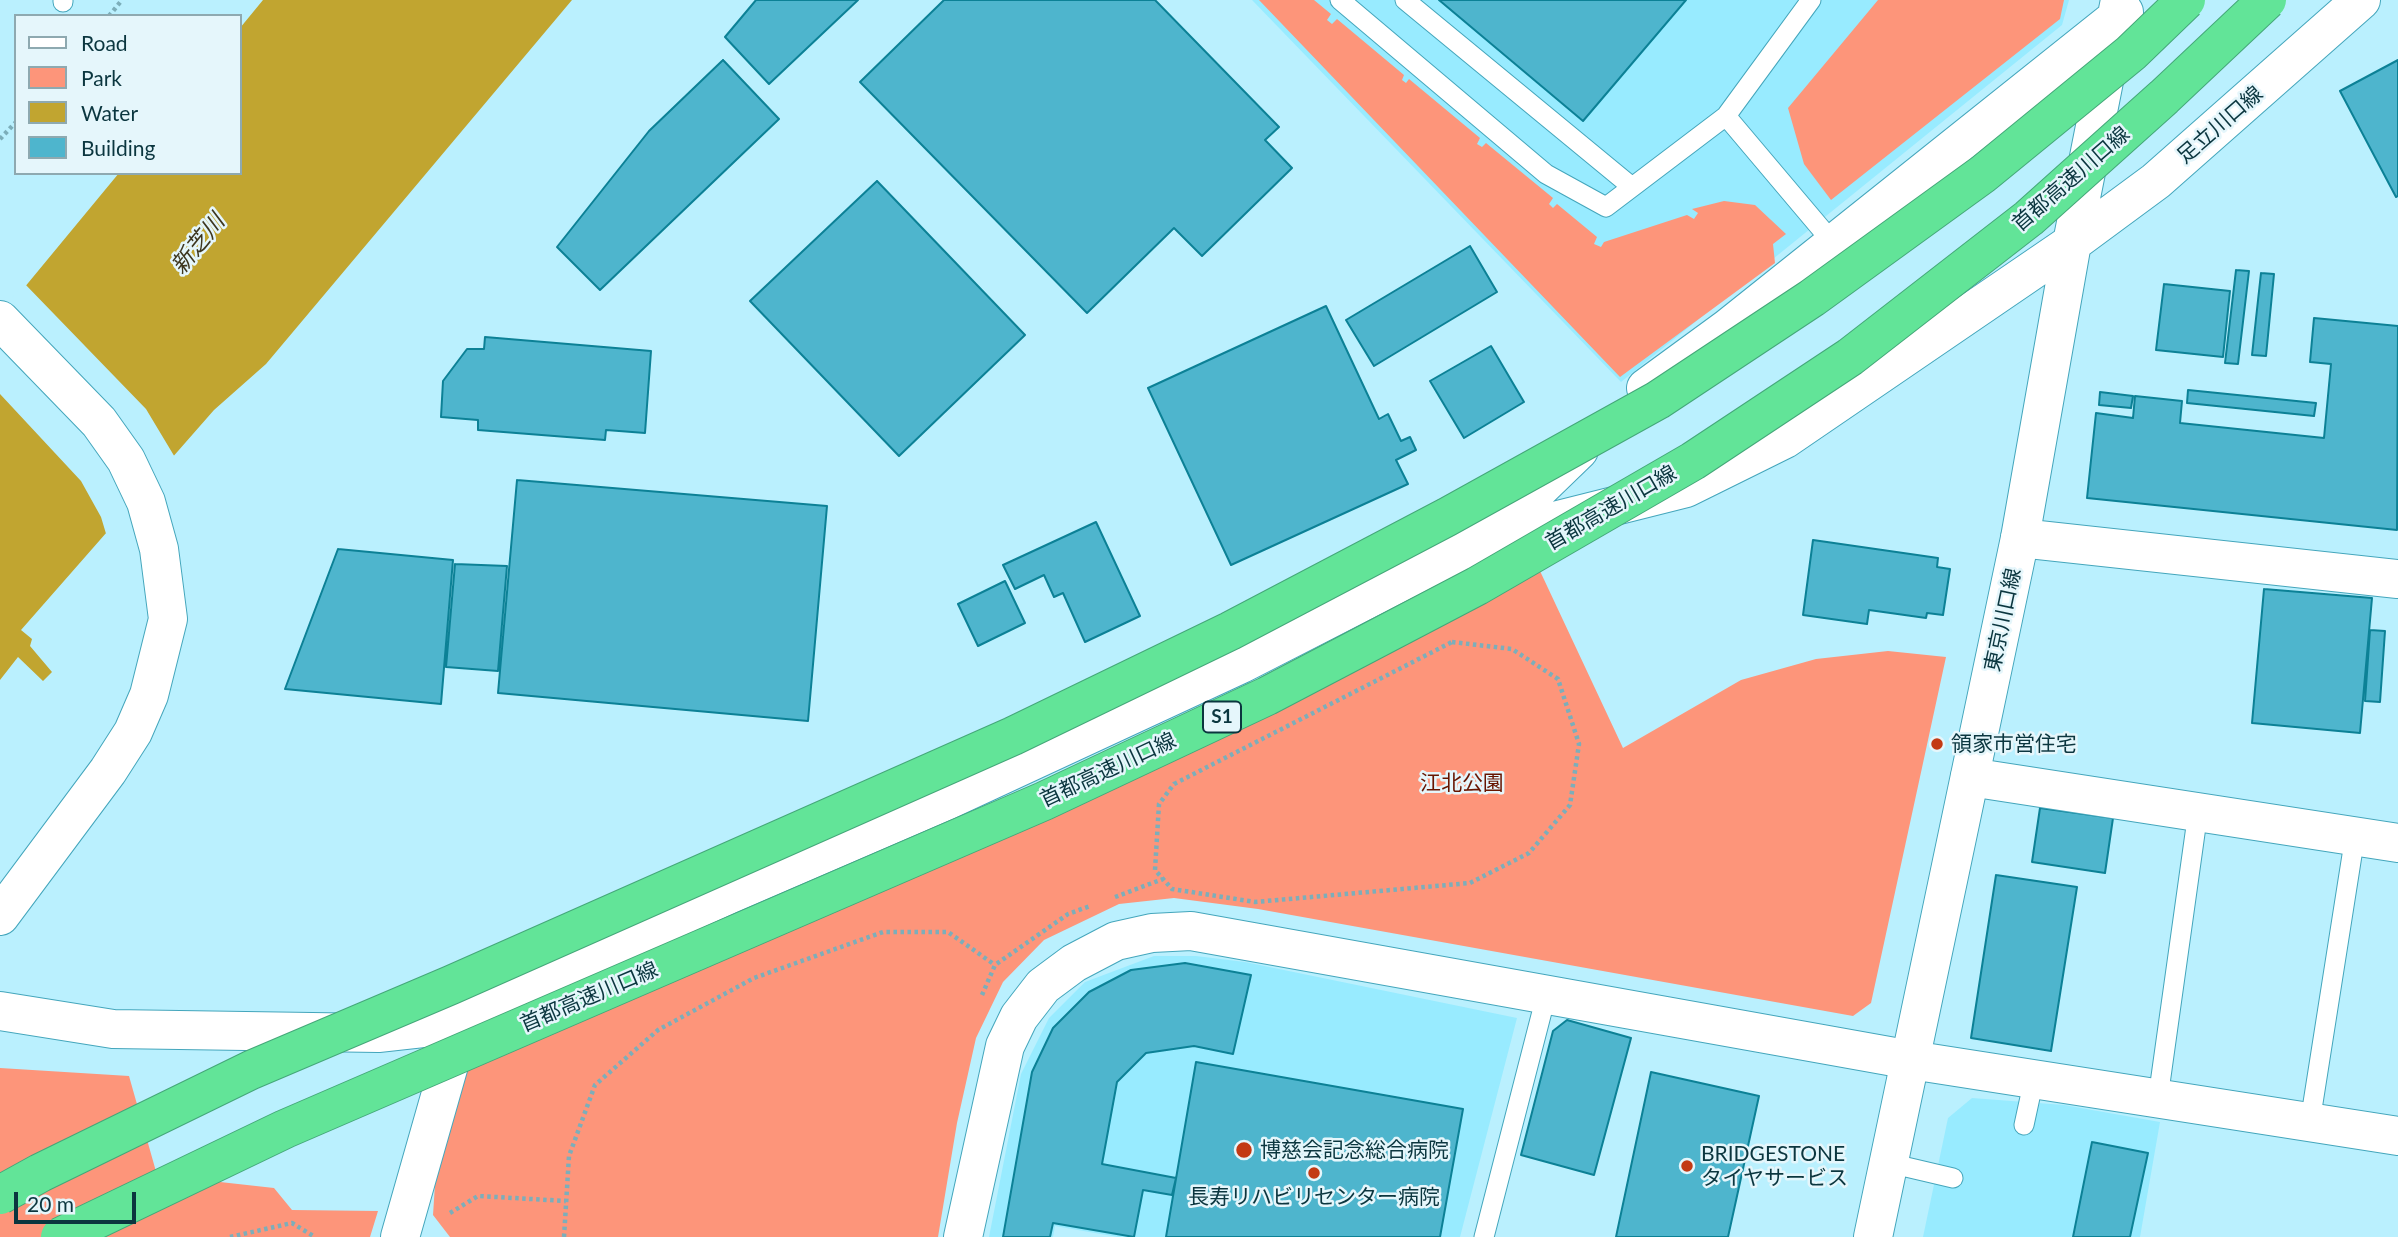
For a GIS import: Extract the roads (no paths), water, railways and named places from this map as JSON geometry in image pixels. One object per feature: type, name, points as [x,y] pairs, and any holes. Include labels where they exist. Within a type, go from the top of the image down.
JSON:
[{"type":"highway","points":[[0,1195],[251,1070],[476,974],[1013,736],[1230,631],[1447,517],[1658,400],[1812,298],[1983,174],[2131,53],[2186,0]]},
{"type":"highway","name":"首都高速川口線","points":[[60,1237],[285,1129],[1044,801],[1267,696],[1477,586],[1693,461],[1850,358],[2029,218],[2267,0]]},
{"type":"street","name":"足立川口線","points":[[1487,538],[1686,488],[1785,439],[2073,243],[2156,181],[2361,0]]},
{"type":"street","name":"東京川口線","points":[[1873,1237],[2020,538],[2073,243],[2125,6]]},
{"type":"street","points":[[0,1011],[113,1029],[378,1033],[423,1028],[463,1016],[728,895],[948,800],[1241,664],[1487,538],[1641,391],[1728,328],[1834,244],[2125,6]]},
{"type":"street","points":[[0,320],[99,422],[126,460],[146,502],[159,549],[168,619],[149,695],[133,732],[108,771],[0,916]]},
{"type":"street","points":[[2020,538],[2398,579]]},
{"type":"street","points":[[1970,777],[2398,843]]},
{"type":"street","points":[[963,1237],[1005,1046],[1019,1017],[1043,986],[1074,963],[1116,941],[1152,933],[1191,931],[1911,1060],[2398,1136]]},
{"type":"street","points":[[400,1237],[463,1016]]},
{"type":"lane","points":[[1340,0],[1546,174],[1606,206],[1726,116],[1811,0]]},
{"type":"lane","points":[[1405,0],[1632,187]]},
{"type":"lane","points":[[1726,116],[1834,244]]},
{"type":"lane","points":[[2158,1098],[2198,811]]},
{"type":"lane","points":[[2310,1122],[2355,836]]},
{"type":"lane","points":[[1484,1237],[1546,996]]},
{"type":"lane","points":[[2024,1125],[2034,1079]]},
{"type":"lane","points":[[1889,1163],[1953,1178]]},
{"type":"water","name":"新芝川","points":[[263,0],[572,0],[266,364],[214,410],[21,630],[32,639],[30,646],[52,672],[43,681],[18,657],[0,680],[0,317],[117,175],[242,175],[242,26]]},
{"type":"place","name":"領家市営住宅","points":[[1937,744]]},
{"type":"place","name":"博慈会記念総合病院","points":[[1244,1150]]},
{"type":"place","name":"BRIDGESTONE タイヤサービス","points":[[1687,1166]]},
{"type":"place","name":"長寿リハビリセンター病院","points":[[1314,1173]]},
{"type":"park label","name":"江北公園","points":[[1462,783]]}]
